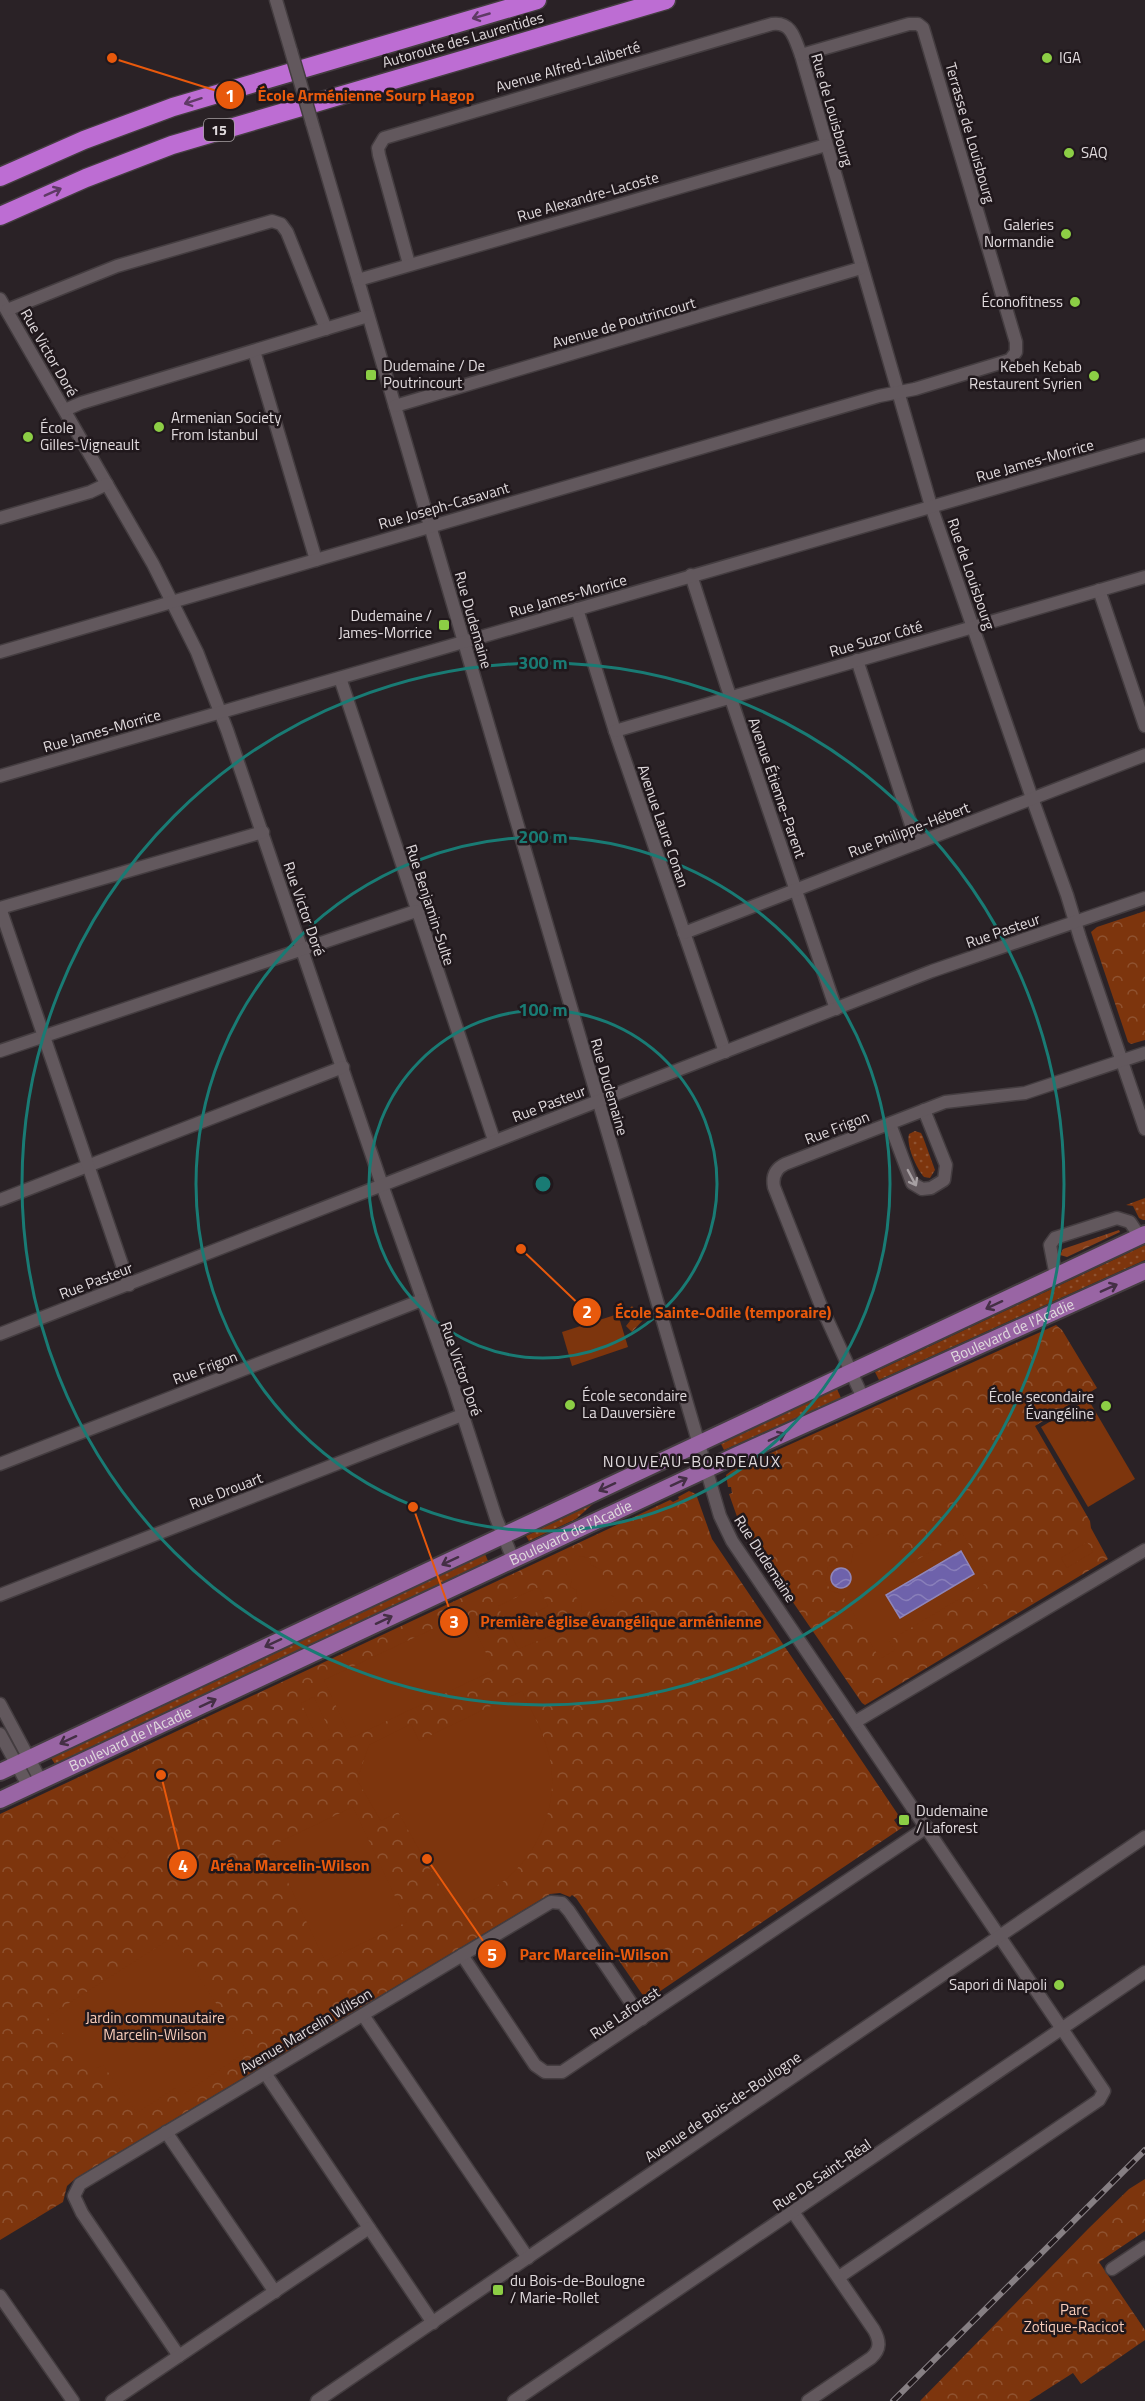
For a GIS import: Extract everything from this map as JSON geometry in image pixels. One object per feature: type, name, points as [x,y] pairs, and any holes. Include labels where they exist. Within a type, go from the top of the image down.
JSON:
[{"type":"highway","name":"Autoroute des Laurentides","points":[[0,177],[84,140],[173,107],[537,0]]},
{"type":"highway","name":"Autoroute des Laurentides","points":[[0,216],[115,166],[212,132],[666,0]]},
{"type":"main road","name":"Boulevard de l'Acadie","points":[[0,1772],[1142,1235]]},
{"type":"main road","name":"Boulevard de l'Acadie","points":[[0,1800],[705,1470],[1145,1271]]},
{"type":"street","name":"Rue Dudemaine","points":[[276,0],[720,1515],[730,1537],[1101,2084],[1104,2093],[1099,2100],[839,2277]]},
{"type":"street","name":"Avenue Alfred-Laliberté","points":[[409,264],[378,151],[380,142],[386,136],[747,31],[777,23],[785,25]]},
{"type":"street","name":"Terrasse de Louisbourg","points":[[801,55],[909,24],[918,24],[924,28],[1016,342],[1014,355],[1007,362],[898,393]]},
{"type":"street","name":"Rue de Louisbourg","points":[[785,25],[792,32],[801,55],[931,506],[1145,1129]]},
{"type":"street","name":"Rue Alexandre-Lacoste","points":[[358,279],[826,145]]},
{"type":"street","points":[[7,310],[117,266],[272,221],[281,224],[287,232],[326,329]]},
{"type":"street","name":"Avenue de Poutrincourt","points":[[395,406],[861,268]]},
{"type":"street","name":"Rue Victor Doré","points":[[0,299],[107,484],[190,637],[220,712],[263,832],[382,1185],[513,1560]]},
{"type":"street","points":[[64,410],[368,316]]},
{"type":"street","points":[[254,351],[316,560]]},
{"type":"street","name":"Rue Joseph-Casavant","points":[[0,652],[430,525],[898,393]]},
{"type":"street","name":"Rue James-Morrice","points":[[0,777],[1145,445]]},
{"type":"street","points":[[0,518],[90,492],[107,484]]},
{"type":"street","name":"Avenue Étienne-Parent","points":[[691,575],[836,1009]]},
{"type":"street","name":"Rue Suzor Côté","points":[[615,731],[1145,577]]},
{"type":"street","points":[[1100,590],[1145,726]]},
{"type":"street","name":"Avenue Laure Conan","points":[[577,609],[615,731],[725,1052]]},
{"type":"street","points":[[857,660],[917,843]]},
{"type":"street","name":"Rue Benjamin-Sulte","points":[[340,678],[494,1140]]},
{"type":"street","name":"Rue Philippe-Hébert","points":[[684,933],[1145,755]]},
{"type":"street","points":[[129,1285],[0,908],[263,832]]},
{"type":"street","name":"Rue Pasteur","points":[[0,1334],[494,1140],[953,964],[1145,898]]},
{"type":"street","points":[[0,1051],[416,911]]},
{"type":"street","name":"Rue Frigon","points":[[863,1398],[812,1283],[774,1187],[774,1177],[779,1168],[951,1100],[1025,1093],[1145,1053]]},
{"type":"street","points":[[0,1200],[343,1067]]},
{"type":"street","points":[[890,1124],[912,1183],[922,1189],[931,1188],[943,1182],[947,1171],[924,1110]]},
{"type":"street","name":"Boulevard de l'Acadie","points":[[1056,1276],[1050,1245],[1055,1238],[1117,1218],[1130,1222],[1142,1235]]},
{"type":"street","name":"Rue Frigon","points":[[0,1464],[422,1300]]},
{"type":"street","name":"Rue Drouart","points":[[0,1595],[462,1415]]},
{"type":"street","points":[[855,1722],[1145,1550]]},
{"type":"street","points":[[0,1704],[35,1784]]},
{"type":"street","points":[[0,1734],[23,1761]]},
{"type":"street","name":"Rue Laforest","points":[[462,1955],[532,2061],[545,2072],[566,2071],[927,1827]]},
{"type":"street","name":"Avenue de Bois-de-Boulogne","points":[[317,2401],[1145,1837]]},
{"type":"street","name":"Avenue Marcelin Wilson","points":[[179,2356],[74,2199],[74,2193],[80,2184],[548,1903],[556,1901],[564,1905],[642,2019]]},
{"type":"street","name":"Rue De Saint-Réal","points":[[514,2401],[1145,1972]]},
{"type":"street","points":[[363,2015],[528,2258]]},
{"type":"street","points":[[265,2073],[433,2323]]},
{"type":"street","points":[[166,2132],[275,2292]]},
{"type":"street","points":[[793,2212],[839,2277],[879,2340],[879,2348],[871,2358],[808,2401]]},
{"type":"street","points":[[112,2401],[369,2228]]},
{"type":"street","points":[[1112,2269],[1145,2247]]},
{"type":"street","points":[[0,2296],[73,2401]]},
{"type":"green space","points":[[1145,911],[1145,1040],[1131,1044],[1128,1042],[1091,932],[1097,927]]},
{"type":"green space","points":[[915,1131],[921,1133],[935,1170],[930,1178],[924,1177],[921,1173],[910,1150],[909,1134]]},
{"type":"green space","points":[[1145,1198],[1145,1220],[1143,1220],[1139,1218],[1133,1206],[1126,1205]]},
{"type":"green space","points":[[1119,1230],[1120,1232],[1067,1257],[1060,1255],[1063,1249]]},
{"type":"green space","points":[[1145,1245],[1145,1260],[879,1380],[875,1372]]},
{"type":"green space","points":[[632,1306],[643,1320],[632,1332],[626,1326],[630,1321],[624,1314]]},
{"type":"green space","points":[[618,1314],[628,1347],[572,1366],[562,1332]]},
{"type":"green space","points":[[1056,1325],[1062,1330],[1097,1388],[1035,1426],[1090,1521],[1091,1528],[1108,1559],[865,1705],[740,1525],[729,1494],[732,1493],[731,1487],[728,1487],[726,1475]]},
{"type":"green space","points":[[837,1389],[841,1398],[724,1450],[721,1444]]},
{"type":"green space","points":[[1088,1399],[1135,1479],[1088,1507],[1041,1427]]},
{"type":"green space","points":[[689,1491],[696,1494],[712,1539],[899,1816],[894,1820],[898,1826],[904,1822],[903,1827],[650,1998],[642,1994],[576,1898],[560,1893],[550,1894],[76,2178],[67,2186],[63,2202],[0,2240],[0,1814],[670,1500],[673,1502]]},
{"type":"green space","points":[[594,1503],[576,1519],[529,1541],[526,1536]]},
{"type":"green space","points":[[881,1533],[893,1536],[910,1564],[962,1533],[991,1580],[889,1641],[895,1650],[880,1659],[842,1594],[831,1591],[825,1580],[828,1567],[839,1561],[851,1564],[854,1548],[864,1542],[870,1542]]},
{"type":"green space","points":[[1087,1542],[1093,1552],[1067,1568],[1061,1558]]},
{"type":"green space","points":[[485,1554],[488,1561],[55,1764],[51,1758]]},
{"type":"green space","points":[[579,1556],[590,1558],[591,1565],[602,1570],[603,1577],[609,1581],[609,1594],[616,1598],[606,1609],[600,1610],[595,1616],[588,1610],[581,1613],[582,1603],[576,1597],[577,1590],[570,1587],[572,1579],[566,1575]]},
{"type":"green space","points":[[539,1587],[548,1606],[531,1615],[534,1620],[551,1612],[560,1632],[518,1649],[498,1606]]},
{"type":"green space","points":[[467,1613],[494,1670],[351,1738],[324,1680]]},
{"type":"green space","points":[[522,1691],[547,1747],[552,1772],[552,1789],[545,1824],[529,1855],[518,1868],[493,1888],[453,1910],[398,1812],[381,1821],[357,1780],[369,1745],[411,1724],[419,1741]]},
{"type":"green space","points":[[314,1697],[333,1738],[320,1744],[301,1703]]},
{"type":"green space","points":[[353,1807],[407,1922],[325,1961],[271,1846]]},
{"type":"green space","points":[[110,1836],[129,1851],[123,1859],[104,1844]]},
{"type":"green space","name":"Jardin communautaire Marcelin-Wilson","points":[[173,1937],[247,2051],[181,2096],[175,2088],[137,2113],[103,2065],[97,2068],[47,2017]]},
{"type":"green space","name":"Parc Zotique-Racicot","points":[[1145,2179],[1145,2231],[1099,2262],[1145,2330],[1145,2340],[1081,2384],[1073,2373],[1029,2401],[920,2401],[1088,2229],[1129,2189]]},
{"type":"water","points":[[961,1551],[974,1574],[900,1618],[886,1595]]},
{"type":"water","points":[[841,1568],[848,1571],[851,1578],[848,1585],[841,1588],[834,1585],[831,1578],[834,1571]]},
{"type":"railway","points":[[893,2401],[1145,2150]]},
{"type":"place","name":"École Arménienne Sourp Hagop","points":[[112,58]]},
{"type":"place","name":"IGA","points":[[1047,58]]},
{"type":"place","name":"SAQ","points":[[1069,153]]},
{"type":"place","name":"Galeries Normandie","points":[[1066,234]]},
{"type":"place","name":"Éconofitness","points":[[1075,302]]},
{"type":"place","name":"Dudemaine / De Poutrincourt","points":[[371,375]]},
{"type":"place","name":"Kebeh Kebab Restaurent Syrien","points":[[1094,376]]},
{"type":"place","name":"Armenian Society From Istanbul","points":[[159,427]]},
{"type":"place","name":"École Gilles-Vigneault","points":[[28,437]]},
{"type":"place","name":"Dudemaine / James-Morrice","points":[[444,625]]},
{"type":"place","name":"École Sainte-Odile (temporaire)","points":[[521,1249]]},
{"type":"place","name":"École secondaire La Dauversière","points":[[570,1405]]},
{"type":"place","name":"École secondaire Évangéline","points":[[1106,1406]]},
{"type":"place","name":"Première église évangélique arménienne","points":[[413,1507]]},
{"type":"place","name":"Aréna Marcelin-Wilson","points":[[161,1775]]},
{"type":"place","name":"Dudemaine / Laforest","points":[[904,1820]]},
{"type":"place","name":"Parc Marcelin-Wilson","points":[[427,1859]]},
{"type":"place","name":"Sapori di Napoli","points":[[1059,1985]]},
{"type":"place","name":"du Bois-de-Boulogne / Marie-Rollet","points":[[498,2290]]},
{"type":"district","name":"NOUVEAU-BORDEAUX","points":[[692,1461]]}]
